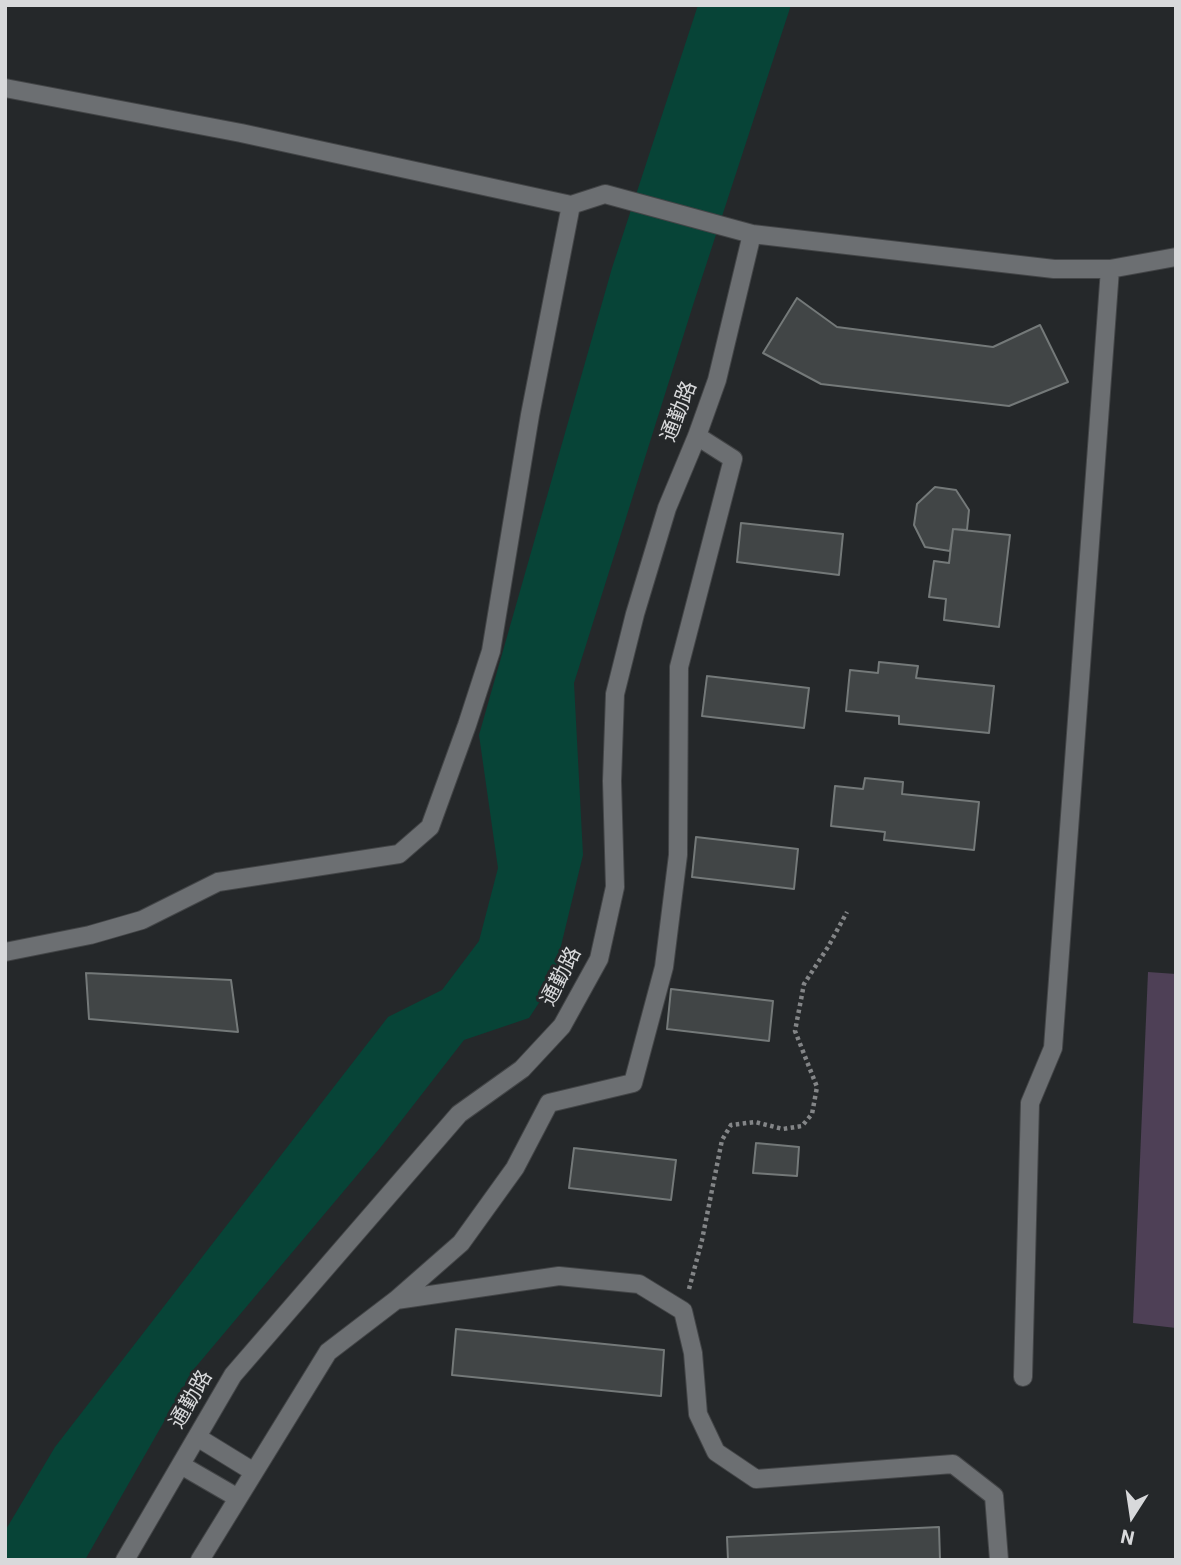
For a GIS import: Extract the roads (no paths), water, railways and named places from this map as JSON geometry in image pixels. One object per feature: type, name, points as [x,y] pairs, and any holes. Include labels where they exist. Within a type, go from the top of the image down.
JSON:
[{"type":"street","points":[[5,88],[241,133],[571,205],[605,194],[752,234],[1054,269],[1110,269],[1176,257]]},
{"type":"street","points":[[5,952],[90,935],[142,920],[218,882],[398,854],[430,827],[491,651],[530,415],[571,205]]},
{"type":"street","name":"通勤路","points":[[125,1560],[233,1375],[459,1114],[522,1069],[562,1026],[599,959],[615,887],[612,781],[615,694],[635,614],[667,508],[717,380],[752,234]]},
{"type":"street","points":[[1023,1377],[1030,1103],[1053,1048],[1110,269]]},
{"type":"street","points":[[200,1560],[328,1352],[396,1300],[461,1243],[515,1168],[549,1103],[633,1083],[664,967],[678,855],[679,667],[733,459],[697,436]]},
{"type":"street","points":[[396,1300],[559,1276],[639,1284],[683,1311],[693,1353],[698,1414],[716,1452],[756,1479],[953,1464],[994,1496],[999,1560]]},
{"type":"street","points":[[197,1437],[254,1472]]},
{"type":"street","points":[[181,1465],[238,1498]]}]
